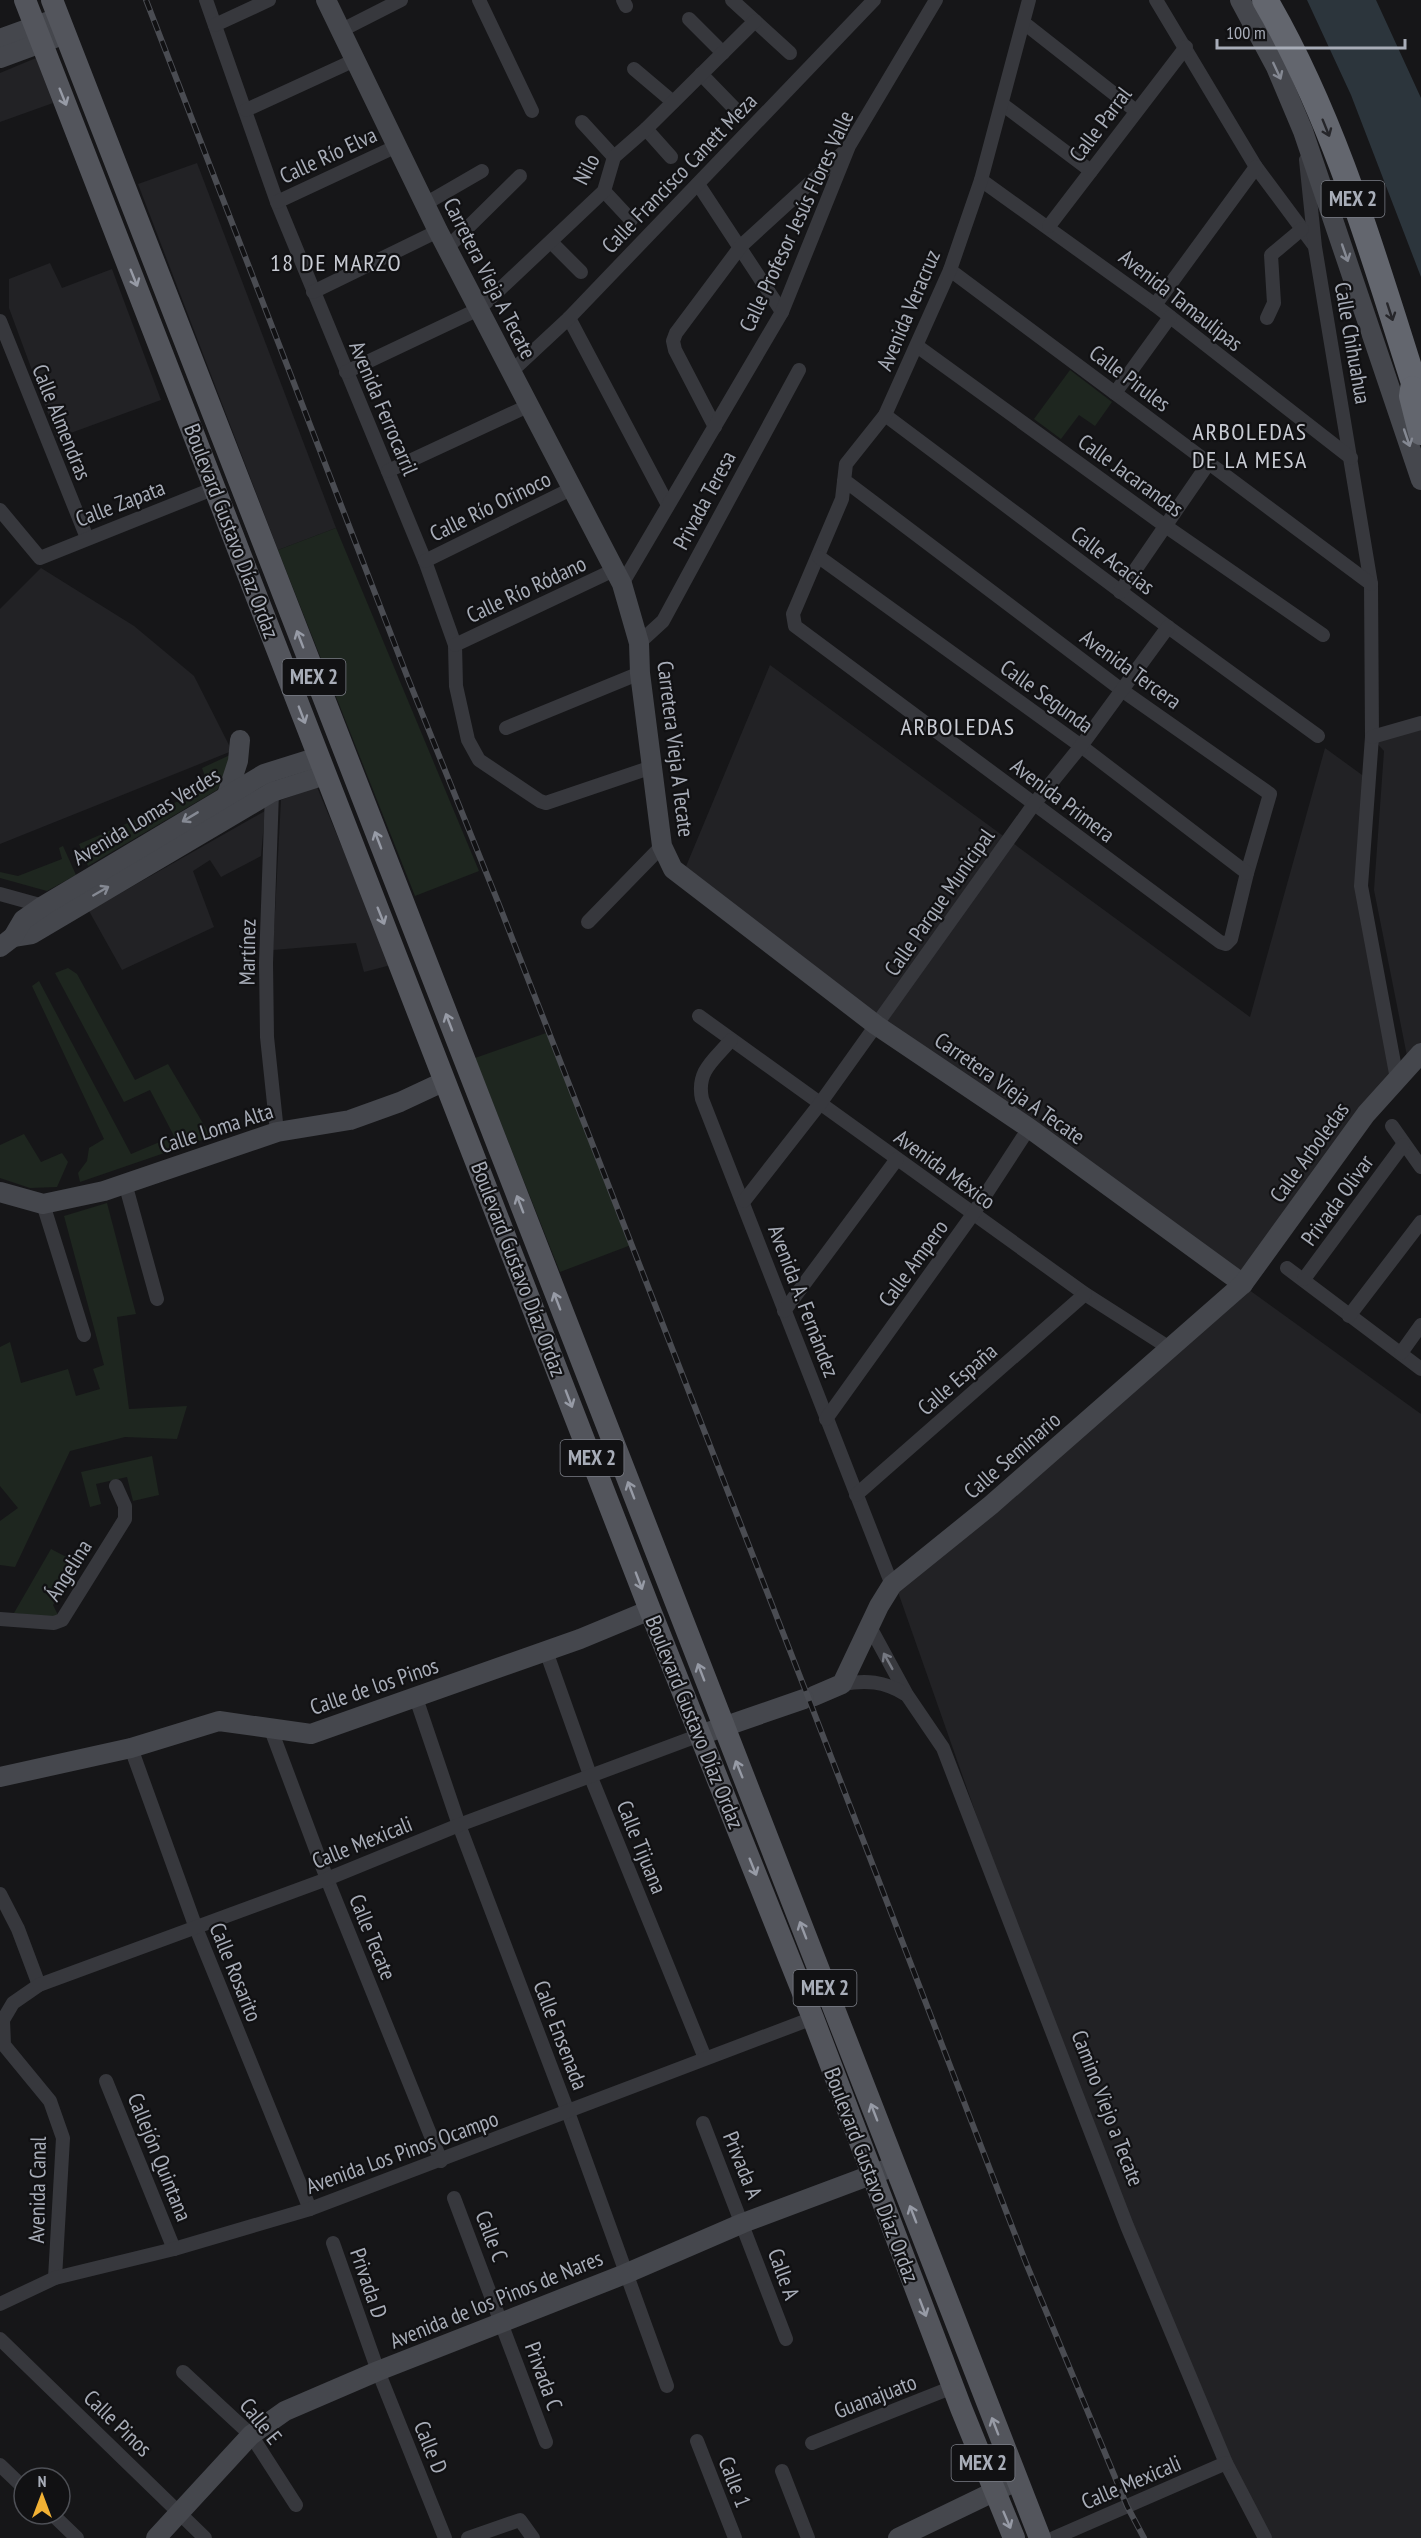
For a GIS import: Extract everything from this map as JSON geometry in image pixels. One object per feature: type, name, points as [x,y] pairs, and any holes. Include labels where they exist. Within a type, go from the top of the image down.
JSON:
[{"type":"highway","name":"MEX 2","points":[[1265,0],[1287,40],[1343,170],[1417,394]]},
{"type":"highway","points":[[1417,394],[1412,396],[1421,432]]},
{"type":"main road","name":"Boulevard Gustavo Díaz Ordaz","points":[[25,0],[650,1610],[813,2018],[953,2387],[1014,2538]]},
{"type":"main road","name":"Boulevard Gustavo Díaz Ordaz","points":[[58,17],[1040,2538]]},
{"type":"main road","points":[[518,1266],[541,1258]]},
{"type":"street","name":"Avenida Ferrocarril","points":[[206,0],[277,202],[425,561],[455,645],[456,686],[461,715],[468,740],[479,760],[540,801],[546,802],[652,767]]},
{"type":"street","points":[[215,24],[269,0]]},
{"type":"street","name":"Carretera Vieja A Tecate","points":[[326,0],[438,231],[618,577],[639,644],[640,673],[662,846],[673,869],[876,1025],[1029,1128],[1244,1284]]},
{"type":"street","points":[[342,30],[401,0]]},
{"type":"street","points":[[479,0],[532,111]]},
{"type":"street","points":[[732,0],[790,53]]},
{"type":"street","name":"Calle Francisco Canett Meza","points":[[511,372],[569,318],[874,0]]},
{"type":"street","name":"Calle Profesor Jesús Flores Valle","points":[[618,577],[668,505],[782,312],[849,146],[936,0]]},
{"type":"street","name":"Avenida Veracruz","points":[[793,620],[793,614],[842,499],[846,464],[885,415],[950,270],[981,180],[1029,0]]},
{"type":"street","name":"Calle Chihuahua","points":[[1156,0],[1256,167],[1315,247],[1371,584],[1372,738],[1361,886],[1397,1079]]},
{"type":"street","points":[[1240,0],[1276,68],[1303,131],[1421,480]]},
{"type":"street","points":[[0,58],[38,34],[58,17]]},
{"type":"street","points":[[689,19],[723,53]]},
{"type":"street","name":"Nilo","points":[[346,372],[479,309],[604,191],[615,157],[755,21]]},
{"type":"street","points":[[1024,23],[1136,111]]},
{"type":"street","points":[[0,39],[38,34]]},
{"type":"street","name":"Calle Parral","points":[[1049,226],[1186,47]]},
{"type":"street","points":[[246,110],[355,60]]},
{"type":"street","points":[[634,69],[673,102]]},
{"type":"street","points":[[701,74],[735,108]]},
{"type":"street","points":[[1002,104],[1091,171]]},
{"type":"street","points":[[582,122],[615,157]]},
{"type":"street","points":[[646,129],[671,157]]},
{"type":"street","points":[[1303,131],[1315,247]]},
{"type":"street","name":"Calle Río Elva","points":[[277,202],[397,146]]},
{"type":"street","points":[[714,428],[673,341],[741,246],[849,146]]},
{"type":"street","points":[[1155,305],[1256,167]]},
{"type":"street","points":[[425,204],[482,171]]},
{"type":"street","points":[[447,248],[520,177]]},
{"type":"street","name":"Avenida Tamaulipas","points":[[981,180],[1049,226],[1155,305],[1351,458]]},
{"type":"street","points":[[698,184],[741,246],[782,312]]},
{"type":"street","points":[[604,191],[631,220]]},
{"type":"street","points":[[1268,318],[1274,303],[1271,255],[1302,229]]},
{"type":"street","points":[[313,292],[438,231]]},
{"type":"street","points":[[551,242],[581,272]]},
{"type":"street","name":"Calle Pirules","points":[[950,270],[1371,584]]},
{"type":"street","points":[[1115,393],[1170,317]]},
{"type":"street","points":[[569,318],[668,505]]},
{"type":"street","name":"Calle Almendras","points":[[0,321],[87,538]]},
{"type":"street","name":"Calle Jacarandas","points":[[917,346],[1164,525],[1323,635]]},
{"type":"street","name":"Privada Teresa","points":[[639,644],[663,621],[799,370]]},
{"type":"street","points":[[388,471],[530,405]]},
{"type":"street","name":"Calle Acacias","points":[[885,415],[1120,592],[1318,736]]},
{"type":"street","points":[[1120,592],[1208,464]]},
{"type":"street","name":"Avenida Tercera","points":[[844,480],[1123,691],[1270,794],[1231,939],[1226,944]]},
{"type":"street","name":"Calle Zapata","points":[[0,510],[40,558],[215,488]]},
{"type":"street","name":"Calle Río Orinoco","points":[[425,561],[573,488]]},
{"type":"street","name":"Calle Segunda","points":[[819,557],[1081,746],[1247,873]]},
{"type":"street","name":"Calle Río Ródano","points":[[455,645],[618,577]]},
{"type":"street","name":"Avenida Primera","points":[[793,620],[795,626],[1220,942],[1226,944]]},
{"type":"street","name":"Calle Parque Municipal","points":[[744,1201],[819,1105],[1034,804],[1123,691],[1168,627]]},
{"type":"street","points":[[506,728],[640,673]]},
{"type":"street","points":[[1372,738],[1421,723]]},
{"type":"street","points":[[227,795],[238,761],[240,740]]},
{"type":"street","name":"Avenida Lomas Verdes","points":[[7,942],[23,920],[43,906],[264,774],[322,766]]},
{"type":"street","name":"Avenida Lomas Verdes","points":[[7,942],[32,934],[272,792],[322,766]]},
{"type":"street","name":"Martínez","points":[[264,774],[272,792],[266,963],[267,1037],[277,1132]]},
{"type":"street","points":[[588,922],[662,846]]},
{"type":"street","points":[[0,894],[66,912]]},
{"type":"street","name":"Avenida México","points":[[699,1016],[973,1215],[1085,1294],[1171,1349]]},
{"type":"street","name":"Avenida A. Fernández","points":[[731,1040],[702,1073],[699,1085],[702,1099],[744,1201],[784,1311],[892,1585]]},
{"type":"street","name":"Calle Arboledas","points":[[1244,1284],[1366,1114],[1421,1053]]},
{"type":"street","name":"Calle Loma Alta","points":[[0,1192],[43,1204],[104,1191],[277,1132],[350,1120],[400,1102],[445,1082]]},
{"type":"street","name":"Privada Olivar","points":[[1392,1126],[1403,1145],[1421,1167]]},
{"type":"street","name":"Calle Ampero","points":[[826,1419],[973,1215],[1029,1128]]},
{"type":"street","name":"Privada Olivar","points":[[1304,1279],[1403,1145]]},
{"type":"street","points":[[784,1311],[897,1160]]},
{"type":"street","points":[[125,1183],[157,1299]]},
{"type":"street","points":[[43,1204],[84,1335]]},
{"type":"street","points":[[1349,1316],[1421,1222]]},
{"type":"street","name":"Privada Olivar","points":[[1287,1268],[1421,1369]]},
{"type":"street","name":"Calle Seminario","points":[[842,1684],[851,1660],[892,1585],[991,1505],[1244,1284]]},
{"type":"street","name":"Calle España","points":[[856,1495],[1085,1294]]},
{"type":"street","points":[[1401,1353],[1421,1325]]},
{"type":"street","name":"Ángelina","points":[[0,1619],[54,1623],[62,1620],[125,1519],[125,1506],[116,1486]]},
{"type":"street","name":"Calle de los Pinos","points":[[0,1777],[131,1748],[219,1721],[311,1734],[546,1651],[650,1610]]},
{"type":"street","name":"Camino Viejo a Tecate","points":[[870,1628],[907,1695],[943,1748],[1127,2226],[1226,2463],[1265,2538]]},
{"type":"street","name":"Calle Tijuana","points":[[546,1651],[590,1775],[705,2058]]},
{"type":"street","points":[[700,1735],[842,1684],[877,1682],[893,1686],[907,1695]]},
{"type":"street","name":"Calle Ensenada","points":[[416,1698],[459,1825],[568,2112],[667,2386]]},
{"type":"street","name":"Calle Tecate","points":[[270,1727],[327,1879],[441,2161]]},
{"type":"street","name":"Calle Mexicali","points":[[39,1985],[327,1879],[459,1825],[700,1735]]},
{"type":"street","name":"Calle Rosarito","points":[[131,1748],[196,1928],[310,2209]]},
{"type":"street","points":[[0,1894],[18,1929],[39,1985]]},
{"type":"street","name":"Avenida Canal","points":[[39,1985],[13,2003],[3,2020],[4,2045],[50,2101],[63,2138],[55,2278]]},
{"type":"street","name":"Avenida Los Pinos Ocampo","points":[[0,2304],[55,2278],[174,2249],[310,2209],[813,2018]]},
{"type":"street","name":"Callejón Quintana","points":[[106,2081],[174,2249]]},
{"type":"street","name":"Privada A","points":[[703,2123],[743,2223]]},
{"type":"street","name":"Avenida de los Pinos de Nares","points":[[156,2538],[251,2435],[285,2411],[378,2371],[625,2274],[743,2223],[895,2166]]},
{"type":"street","name":"Calle C","points":[[454,2198],[503,2323]]},
{"type":"street","name":"Calle A","points":[[743,2223],[786,2339]]},
{"type":"street","name":"Privada D","points":[[333,2243],[378,2371]]},
{"type":"street","name":"Privada C","points":[[503,2323],[546,2442]]},
{"type":"street","name":"Calle Pinos","points":[[0,2339],[181,2512],[205,2538]]},
{"type":"street","name":"Calle D","points":[[378,2371],[445,2538]]},
{"type":"street","name":"Calle E","points":[[183,2372],[251,2435],[296,2505]]},
{"type":"street","name":"Guanajuato","points":[[812,2444],[953,2387]]},
{"type":"street","name":"Calle 1","points":[[697,2440],[735,2538]]},
{"type":"street","name":"Calle Mexicali","points":[[1054,2538],[1226,2463]]},
{"type":"street","points":[[0,2465],[12,2476]]},
{"type":"street","points":[[782,2471],[808,2538]]},
{"type":"street","points":[[898,2538],[1016,2481]]},
{"type":"street","points":[[468,2538],[520,2520],[532,2538]]},
{"type":"street","points":[[64,2526],[77,2538]]},
{"type":"shaded area","points":[[1307,0],[1376,0],[1421,98],[1421,277],[1351,95]]},
{"type":"shaded area","points":[[36,58],[53,103],[0,122],[0,73]]},
{"type":"shaded area","points":[[197,163],[336,528],[278,550],[138,184]]},
{"type":"shaded area","points":[[50,263],[62,288],[112,269],[161,400],[57,438],[9,308],[9,279]]},
{"type":"shaded area","points":[[1070,370],[1112,402],[1095,426],[1079,415],[1061,439],[1034,419]]},
{"type":"shaded area","points":[[336,528],[479,871],[415,896],[278,550]]},
{"type":"shaded area","points":[[41,568],[134,626],[194,676],[232,751],[0,844],[0,609]]},
{"type":"shaded area","points":[[770,665],[1250,1017],[1325,748],[1369,780],[1361,886],[1397,1079],[1243,1284],[876,1025],[758,922],[682,876]]},
{"type":"shaded area","points":[[1421,723],[1421,1053],[1409,1066],[1374,890],[1384,751],[1372,738]]},
{"type":"shaded area","points":[[230,755],[226,774],[217,790],[88,866],[79,844],[209,788],[202,768]]},
{"type":"shaded area","points":[[317,787],[391,965],[364,972],[356,943],[273,950],[281,800]]},
{"type":"shaded area","points":[[265,811],[261,856],[221,877],[210,860],[193,871],[214,927],[122,970],[89,911]]},
{"type":"shaded area","points":[[63,846],[76,875],[47,891],[0,878],[0,872],[18,876],[62,859],[59,848]]},
{"type":"shaded area","points":[[68,968],[77,974],[135,1080],[168,1064],[211,1137],[80,1182],[78,1173],[87,1161],[89,1148],[104,1139],[32,986],[39,981],[131,1154],[174,1136],[150,1090],[124,1102],[55,973]]},
{"type":"shaded area","points":[[546,1033],[631,1245],[560,1272],[475,1058]]},
{"type":"shaded area","points":[[24,1134],[41,1162],[62,1153],[68,1162],[57,1187],[30,1188],[0,1178],[0,1145]]},
{"type":"shaded area","points":[[107,1203],[136,1314],[117,1317],[129,1409],[187,1406],[177,1439],[125,1437],[70,1451],[15,1567],[0,1565],[0,1521],[18,1508],[0,1486],[0,1347],[10,1342],[21,1383],[68,1369],[76,1396],[100,1389],[93,1369],[104,1365],[64,1216]]},
{"type":"shaded area","points":[[1241,1284],[1421,1414],[1421,2538],[1270,2538],[1233,2463],[1129,2225],[1042,2002],[898,1592]]},
{"type":"shaded area","points":[[152,1456],[159,1495],[133,1501],[127,1477],[96,1484],[101,1504],[90,1507],[81,1472]]},
{"type":"shaded area","points":[[51,1549],[78,1563],[53,1605],[58,1615],[53,1618],[14,1613]]},
{"type":"railway","points":[[146,0],[407,676],[498,902],[808,1697],[1026,2263],[1127,2506],[1144,2538]]},
{"type":"district","name":"18 DE MARZO","points":[[336,263]]},
{"type":"district","name":"ARBOLEDAS DE LA MESA","points":[[1250,446]]},
{"type":"district","name":"ARBOLEDAS","points":[[958,727]]}]
